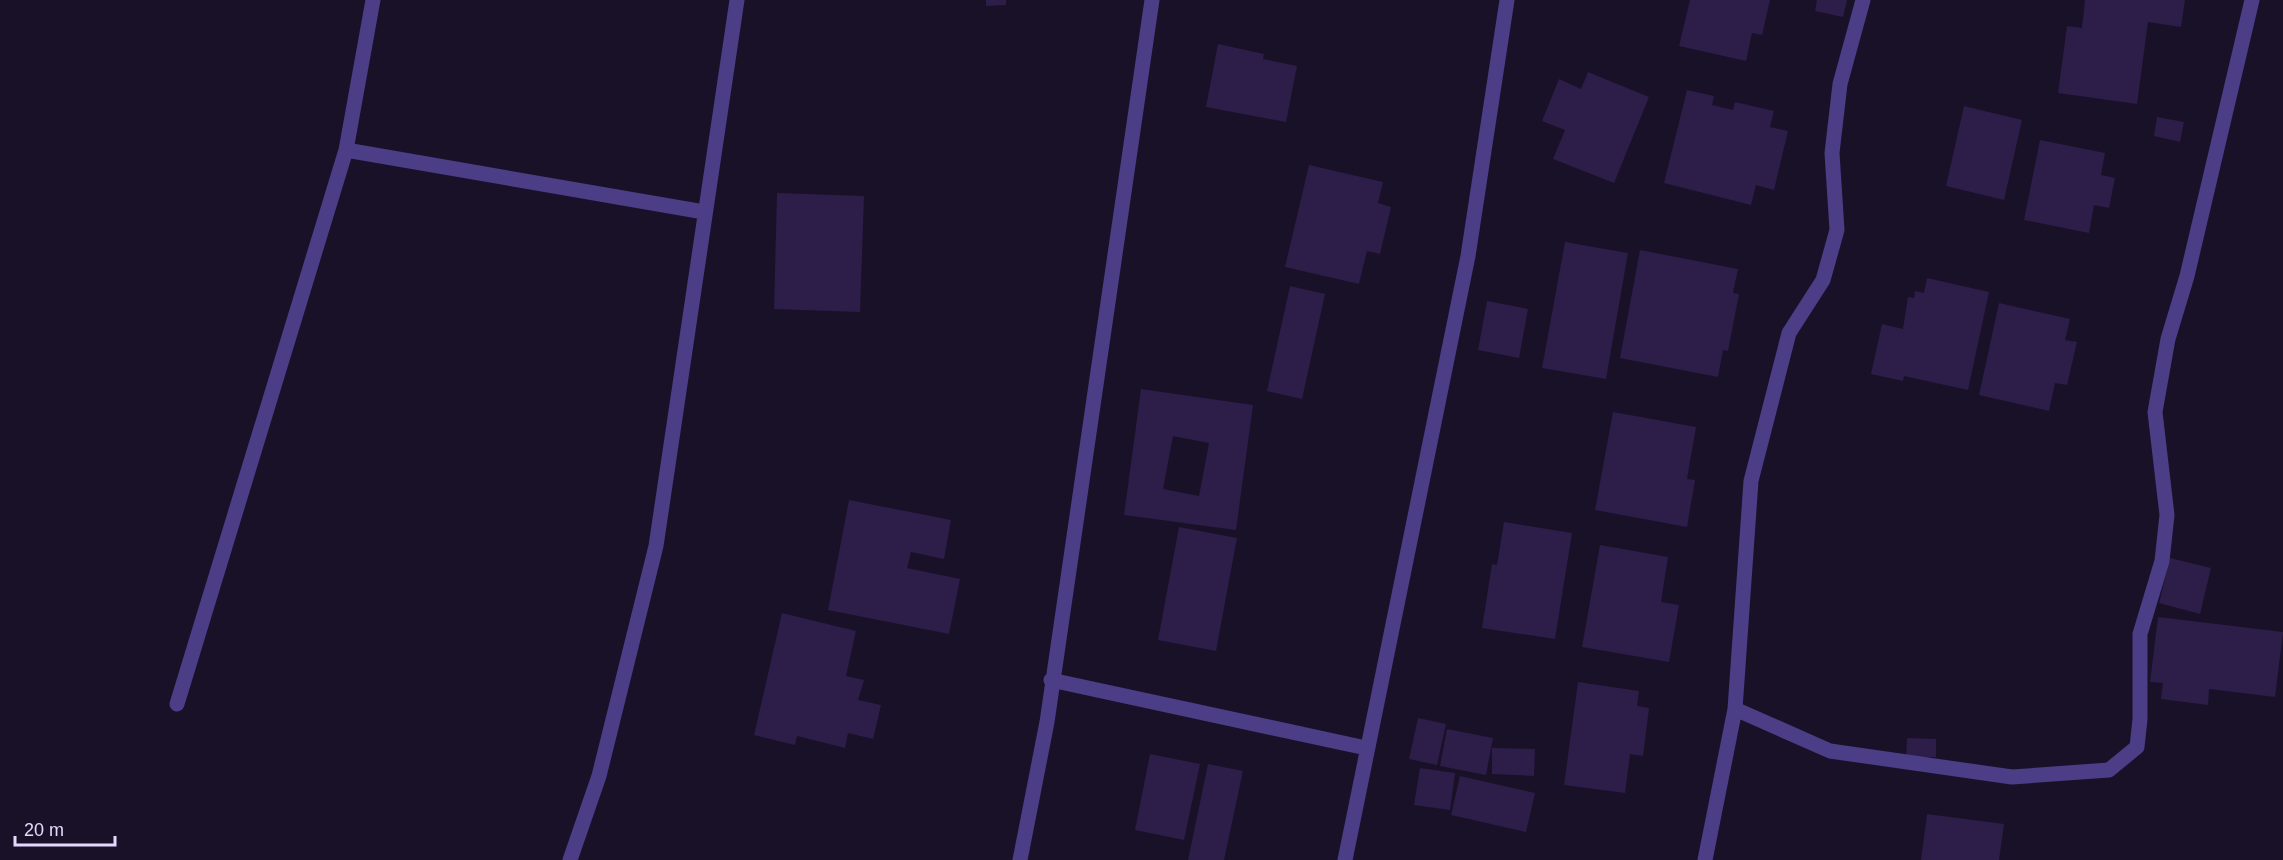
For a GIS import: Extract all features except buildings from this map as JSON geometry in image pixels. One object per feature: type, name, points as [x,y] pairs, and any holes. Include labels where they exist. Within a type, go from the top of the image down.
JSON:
[{"type":"street","points":[[177,704],[346,150],[373,0]]},
{"type":"street","points":[[570,860],[599,776],[656,546],[737,0]]},
{"type":"street","points":[[1020,860],[1047,722],[1051,680],[1152,0]]},
{"type":"street","points":[[1345,860],[1468,256],[1506,0]]},
{"type":"street","points":[[1705,860],[1735,708],[1751,481],[1789,333],[1823,280],[1837,230],[1832,153],[1840,84],[1863,0]]},
{"type":"street","points":[[1735,708],[1830,751],[2012,777],[2109,770],[2137,747],[2140,718],[2140,634],[2162,561],[2167,515],[2155,412],[2168,339],[2187,276],[2252,0]]},
{"type":"street","points":[[346,150],[704,212]]},
{"type":"street","points":[[1051,680],[1366,748]]}]
